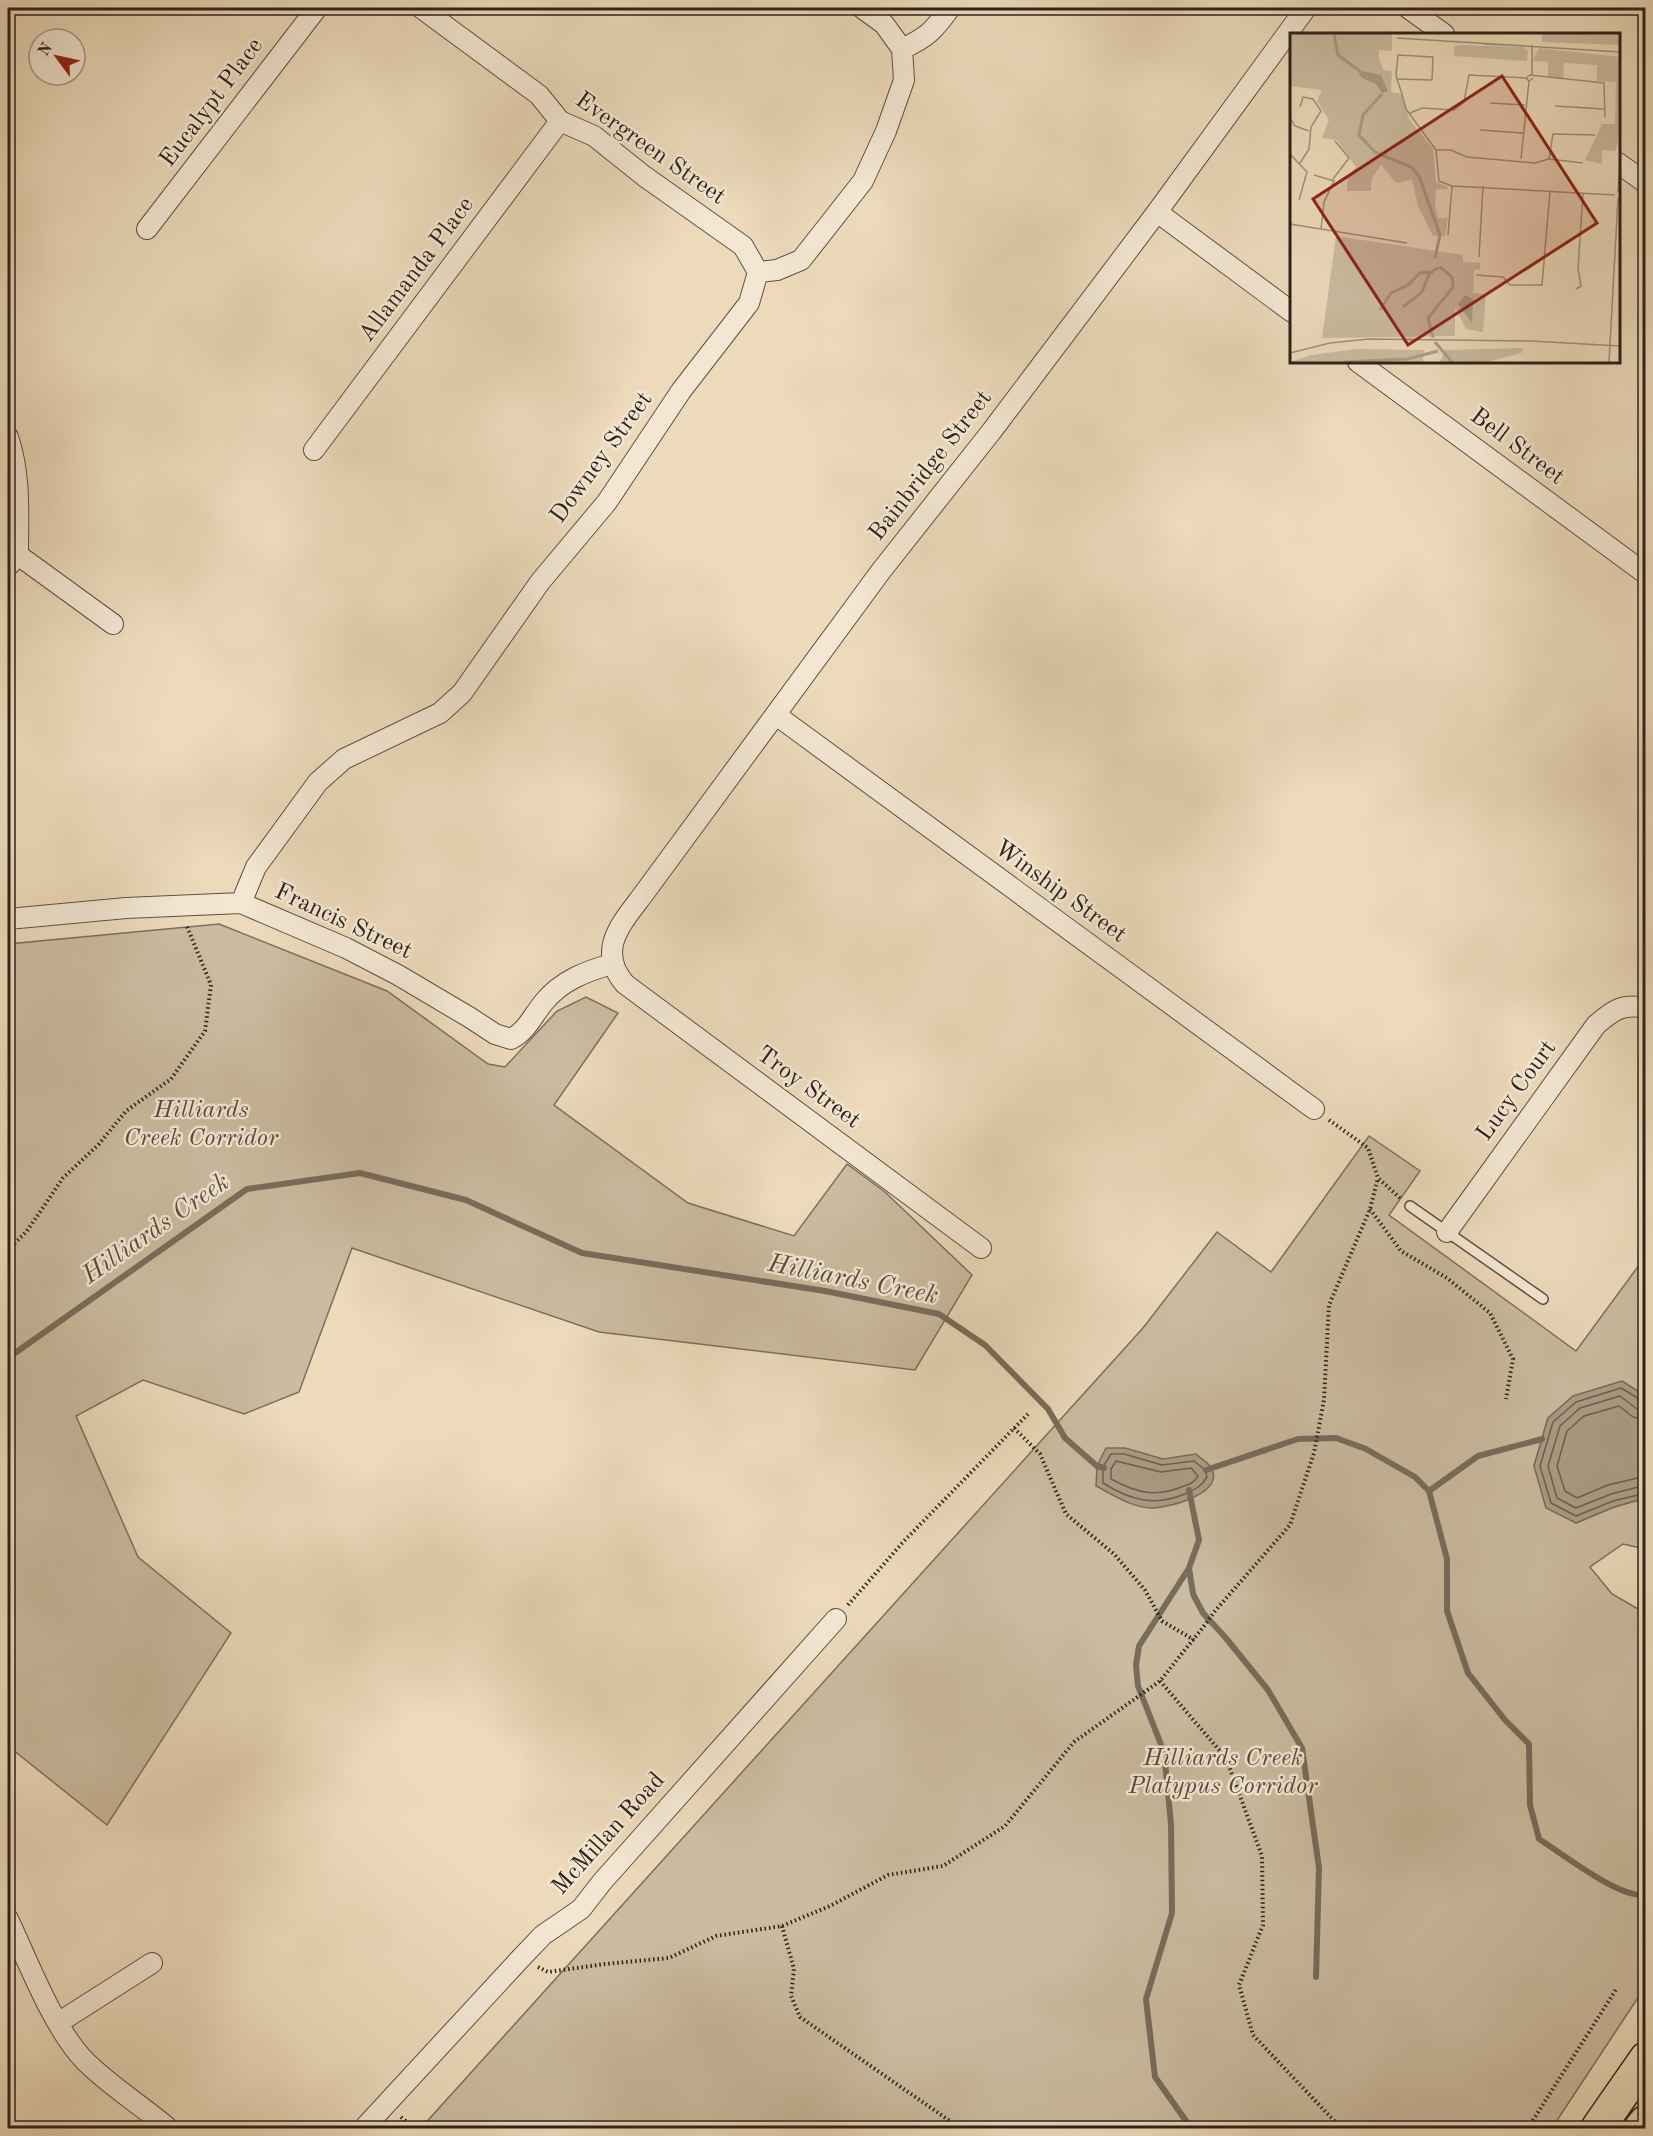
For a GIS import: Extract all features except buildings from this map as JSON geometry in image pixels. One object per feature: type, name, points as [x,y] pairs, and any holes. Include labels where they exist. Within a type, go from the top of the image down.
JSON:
[{"type":"highway","points":[[1598,2128],[1646,2059]]},
{"type":"highway","points":[[1641,2128],[1646,2122]]},
{"type":"street","name":"Eucalypt Place","points":[[147,229],[317,8]]},
{"type":"street","name":"Evergreen Street","points":[[421,8],[539,95],[560,121],[594,136],[644,176],[743,246],[758,272]]},
{"type":"street","points":[[758,272],[777,270],[801,260],[863,181],[886,131],[904,80],[902,49],[884,24],[862,8]]},
{"type":"street","points":[[902,49],[923,39],[950,8]]},
{"type":"street","name":"Bainbridge Street","points":[[612,964],[612,945],[619,928],[881,571],[991,432],[1157,212],[1306,8]]},
{"type":"street","points":[[1408,8],[1443,33]]},
{"type":"street","name":"Allamanda Place","points":[[314,450],[560,121]]},
{"type":"street","points":[[1620,164],[1646,183]]},
{"type":"street","points":[[1157,212],[1290,311]]},
{"type":"street","name":"Downey Street","points":[[241,903],[256,867],[318,782],[344,759],[440,713],[462,693],[540,582],[607,502],[681,391],[749,303],[758,272]]},
{"type":"street","name":"Bell Street","points":[[1359,363],[1646,574]]},
{"type":"street","points":[[8,437],[15,457],[18,480],[13,561],[113,624]]},
{"type":"street","name":"Winship Street","points":[[776,715],[1314,1109]]},
{"type":"street","name":"Francis Street","points":[[8,919],[176,905],[241,903],[346,948],[398,975],[495,1034],[511,1040],[522,1034],[545,1000],[568,980],[612,964]]},
{"type":"street","name":"Troy Street","points":[[612,964],[617,975],[641,997],[981,1248]]},
{"type":"street","name":"Lucy Court","points":[[1447,1232],[1596,1025],[1611,1012],[1625,1006],[1646,1008]]},
{"type":"street","name":"McMillan Road","points":[[364,2128],[543,1935],[581,1909],[602,1882],[836,1619]]},
{"type":"street","points":[[8,1919],[58,2023],[84,2059],[106,2080],[168,2128]]},
{"type":"street","points":[[58,2023],[152,1963]]},
{"type":"lane","points":[[1410,1206],[1543,1299]]},
{"type":"path","points":[[8,1250],[27,1231],[63,1178],[99,1144],[126,1111],[171,1079],[205,1031],[211,985],[190,931],[176,905]]},
{"type":"path","points":[[1314,1109],[1368,1148],[1378,1178],[1410,1206]]},
{"type":"path","points":[[521,1958],[548,1972],[669,1958],[716,1936],[782,1926],[830,1906],[888,1875],[943,1866],[1005,1826],[1074,1742],[1160,1681],[1215,1611],[1290,1525],[1314,1453],[1324,1400],[1329,1305],[1370,1209],[1378,1178]]},
{"type":"path","points":[[1370,1209],[1401,1251],[1447,1278],[1490,1313],[1514,1359],[1506,1399]]},
{"type":"path","points":[[836,1619],[904,1540],[1029,1413]]},
{"type":"path","points":[[1014,1428],[1040,1454],[1066,1514],[1114,1554],[1145,1590],[1162,1621],[1194,1640]]},
{"type":"path","points":[[1160,1681],[1226,1758],[1262,1856],[1263,1925],[1239,1985],[1253,2035],[1341,2128]]},
{"type":"path","points":[[782,1926],[794,1969],[791,1996],[800,2017],[960,2128]]},
{"type":"path","points":[[1528,2128],[1617,1988]]},
{"type":"green space","name":"Hilliards Creek Corridor","points":[[219,924],[387,991],[488,1064],[505,1067],[557,1011],[586,997],[618,1013],[554,1105],[688,1203],[794,1236],[847,1164],[885,1192],[972,1275],[915,1370],[599,1332],[352,1248],[299,1392],[244,1414],[143,1380],[76,1416],[138,1557],[231,1633],[107,1825],[8,1746],[8,944]]},
{"type":"green space","name":"Hilliards Creek Platypus Corridor","points":[[1369,1136],[1420,1171],[1389,1215],[1576,1351],[1645,1257],[1645,1402],[1641,1393],[1548,1418],[1534,1466],[1576,1523],[1614,1507],[1646,1498],[1645,1549],[1623,1544],[1590,1567],[1612,1594],[1645,1613],[1645,1987],[1552,2128],[421,2128],[1143,1328],[1217,1232],[1271,1272]]},
{"type":"water","points":[[1622,1381],[1641,1393],[1645,1402],[1645,1498],[1614,1507],[1576,1523],[1546,1508],[1534,1466],[1548,1418],[1573,1396]]},
{"type":"water","points":[[1106,1448],[1125,1448],[1163,1459],[1196,1454],[1210,1466],[1214,1475],[1211,1484],[1194,1497],[1171,1505],[1145,1507],[1116,1497],[1096,1486],[1097,1466]]},
{"type":"waterway","name":"Hilliards Creek","points":[[8,1358],[247,1189],[360,1173],[466,1200],[582,1253],[825,1291],[939,1314],[985,1345],[1048,1409],[1065,1438],[1097,1466],[1104,1468]]},
{"type":"waterway","name":"Hilliards Creek","points":[[1206,1470],[1298,1439],[1336,1438],[1366,1449],[1415,1477],[1429,1491],[1447,1559],[1447,1611],[1468,1673],[1505,1720],[1529,1744],[1530,1805],[1539,1839],[1606,1883],[1634,1894],[1646,1895]]},
{"type":"waterway","points":[[1429,1491],[1478,1456],[1542,1439]]},
{"type":"waterway","points":[[1189,1490],[1199,1540],[1189,1568],[1193,1594],[1203,1613],[1268,1690],[1302,1748],[1319,1868],[1316,1977]]},
{"type":"waterway","points":[[1189,1568],[1139,1646],[1136,1665],[1138,1686],[1164,1752],[1171,1824],[1172,1913],[1146,1999],[1155,2077],[1191,2128]]}]
